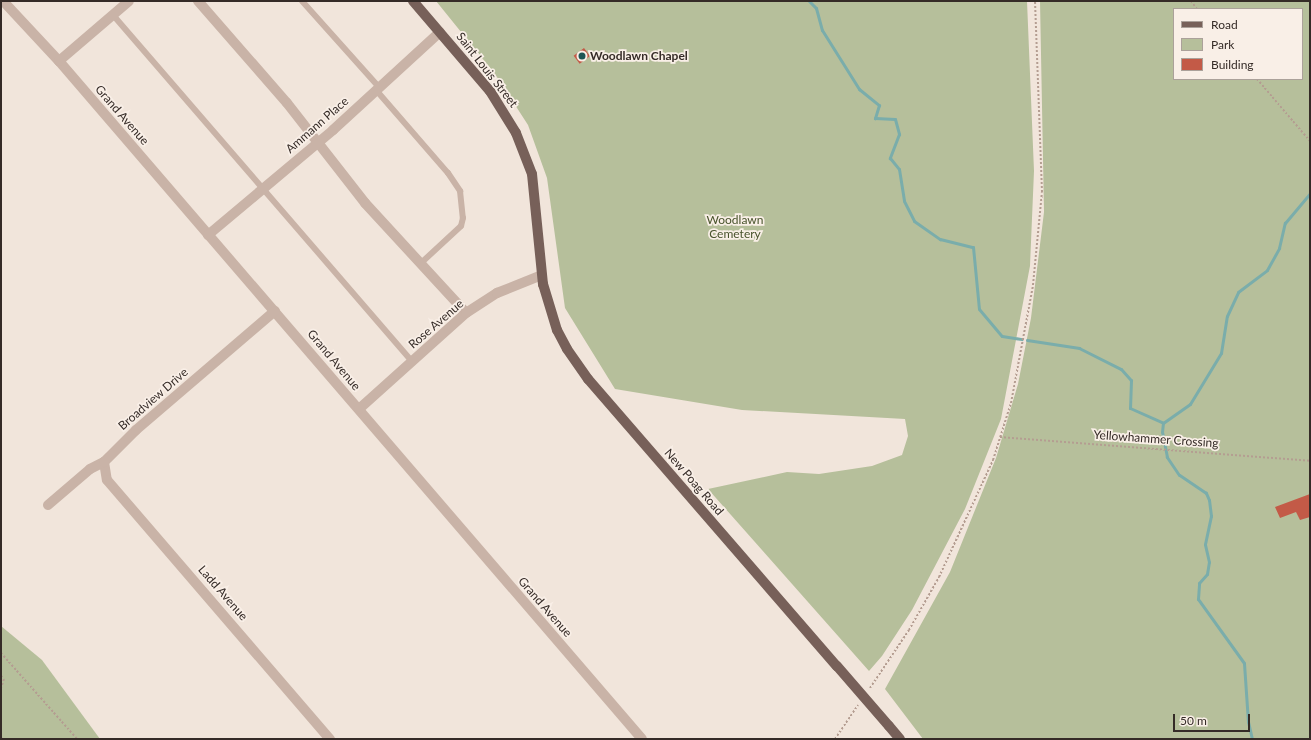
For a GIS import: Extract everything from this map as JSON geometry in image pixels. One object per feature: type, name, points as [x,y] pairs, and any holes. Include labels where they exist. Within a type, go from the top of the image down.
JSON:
[{"type":"main road","name":"Saint Louis Street","points":[[413,1],[490,91],[516,132],[532,174],[537,209]]},
{"type":"main road","name":"New Poag Road","points":[[537,209],[542,275],[557,330],[579,368],[900,739]]},
{"type":"street","name":"Grand Avenue","points":[[4,1],[59,61],[642,739]]},
{"type":"street","points":[[59,61],[129,1]]},
{"type":"street","points":[[198,1],[318,143],[360,197],[466,314]]},
{"type":"street","name":"Ammann Place","points":[[208,235],[318,143],[440,32]]},
{"type":"street","name":"Rose Avenue","points":[[359,409],[466,314],[497,293],[542,275]]},
{"type":"street","name":"Broadview Drive","points":[[48,505],[90,469],[104,462],[136,430],[275,312]]},
{"type":"street","name":"Ladd Avenue","points":[[104,462],[107,480],[308,710],[330,739]]},
{"type":"lane","points":[[302,1],[378,89],[448,173],[460,190],[464,218],[461,226],[420,264]]},
{"type":"lane","points":[[113,15],[262,190],[413,362]]},
{"type":"path","points":[[866,694],[909,630],[939,577],[990,467],[1000,437],[1023,346],[1039,236],[1041,119],[1035,1]]},
{"type":"path","points":[[1258,80],[1310,142]]},
{"type":"path","name":"Yellowhammer Crossing","points":[[1000,437],[1310,461]]},
{"type":"path","points":[[1,653],[77,739]]},
{"type":"path","points":[[1,676],[4,679],[1,688]]},
{"type":"path","points":[[835,739],[861,700]]},
{"type":"green space","name":"Woodlawn Cemetery","points":[[436,1],[1027,1],[1034,171],[1030,266],[1001,419],[965,509],[912,610],[882,656],[869,671],[708,489],[787,472],[819,474],[872,466],[902,455],[908,436],[905,419],[742,410],[615,389],[565,308],[547,178],[528,125],[495,74]]},
{"type":"green space","points":[[1040,1],[1310,1],[1310,739],[923,739],[885,689],[950,572],[996,458],[1018,384],[1031,318],[1044,212]]},
{"type":"green space","points":[[1,626],[42,660],[100,739],[1,739]]},
{"type":"building","name":"Woodlawn Chapel","points":[[584,48],[590,56],[580,64],[574,56]]},
{"type":"building","points":[[1310,494],[1310,517],[1300,520],[1296,512],[1280,518],[1275,507]]},
{"type":"waterway","points":[[809,1],[816,8],[822,30],[859,89],[879,105],[875,118],[895,119],[899,134],[890,158],[899,169],[904,201],[914,221],[940,239],[973,247],[979,309],[1002,336],[1022,339]]},
{"type":"waterway","points":[[1252,739],[1248,722],[1244,663],[1198,599],[1199,583],[1207,574],[1209,562],[1205,544],[1211,516],[1209,500],[1206,493],[1179,475],[1167,457],[1162,432],[1163,423],[1190,404],[1221,353],[1227,316],[1238,292],[1267,270],[1279,248],[1285,223],[1310,193]]},
{"type":"waterway","points":[[1027,340],[1079,348],[1121,369],[1131,380],[1130,408],[1163,423]]},
{"type":"place","name":"Woodlawn Chapel","points":[[582,56]]}]
